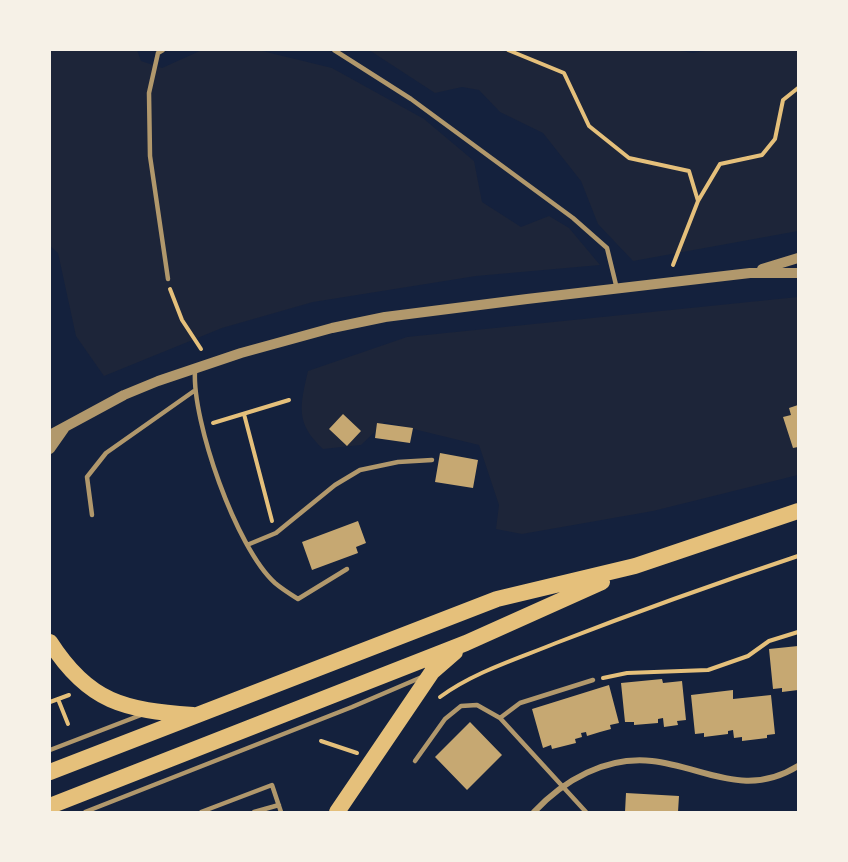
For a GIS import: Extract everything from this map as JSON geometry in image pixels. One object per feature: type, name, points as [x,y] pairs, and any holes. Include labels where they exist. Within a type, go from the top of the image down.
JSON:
[{"type":"highway","points":[[50,806],[466,643],[635,567],[798,511]]},
{"type":"highway","points":[[50,772],[496,599],[635,567]]},
{"type":"highway","points":[[50,642],[70,669],[87,686],[116,703],[149,712],[197,716]]},
{"type":"highway","points":[[338,813],[432,672],[466,643]]},
{"type":"street","points":[[750,273],[798,258]]},
{"type":"street","points":[[50,435],[124,395],[196,368],[281,341],[385,317],[750,273],[798,273]]},
{"type":"street","points":[[50,450],[64,429]]},
{"type":"street","points":[[534,813],[561,787],[593,770],[630,761],[668,764],[721,779],[741,781],[774,777],[798,766]]},
{"type":"lane","points":[[163,50],[158,53],[149,93],[150,156],[168,279]]},
{"type":"lane","points":[[334,50],[430,112],[573,218],[607,248],[617,288]]},
{"type":"lane","points":[[196,368],[194,391],[222,492],[248,545],[274,583],[298,599],[347,569]]},
{"type":"lane","points":[[92,514],[87,477],[106,453],[194,391]]},
{"type":"lane","points":[[248,545],[276,533],[335,485],[360,470],[398,462],[432,460]]},
{"type":"lane","points":[[84,813],[352,707],[432,672]]},
{"type":"lane","points":[[500,718],[520,703],[593,680]]},
{"type":"lane","points":[[415,761],[445,719],[461,706],[477,705],[500,718],[586,813]]},
{"type":"lane","points":[[50,750],[149,712]]},
{"type":"lane","points":[[201,813],[272,785],[281,813]]},
{"type":"lane","points":[[254,813],[279,805]]},
{"type":"path","points":[[508,50],[564,73],[589,126],[629,158],[689,171],[698,201]]},
{"type":"path","points":[[673,265],[698,201],[720,164],[762,155],[776,139],[783,100],[798,88]]},
{"type":"path","points":[[168,279],[182,320],[201,349]]},
{"type":"path","points":[[204,426],[289,400]]},
{"type":"path","points":[[244,414],[276,533]]},
{"type":"path","points":[[435,701],[454,687],[503,664],[600,626],[798,556]]},
{"type":"path","points":[[593,680],[627,673],[708,670],[748,656],[769,641],[798,632]]},
{"type":"path","points":[[50,702],[75,692]]},
{"type":"path","points":[[58,699],[68,724]]},
{"type":"path","points":[[321,741],[363,755]]},
{"type":"shaded area","points":[[50,50],[137,50],[141,61],[162,68],[202,50],[258,50],[332,68],[424,119],[474,161],[482,202],[521,227],[549,216],[569,228],[600,265],[476,276],[313,302],[222,328],[104,376],[76,336],[58,253],[50,246]]},
{"type":"shaded area","points":[[369,50],[675,50],[693,53],[710,50],[798,50],[798,231],[633,261],[598,224],[581,181],[543,133],[500,112],[479,90],[462,87],[435,93]]},
{"type":"shaded area","points":[[798,297],[798,475],[653,511],[522,534],[496,529],[499,505],[479,445],[385,422],[361,445],[323,449],[314,440],[304,422],[302,404],[308,371],[407,337]]},
{"type":"building","points":[[798,405],[798,447],[793,448],[783,417],[791,415],[789,408]]},
{"type":"building","points":[[343,414],[361,431],[347,446],[329,429]]},
{"type":"building","points":[[377,423],[413,428],[410,443],[375,438]]},
{"type":"building","points":[[440,453],[478,460],[473,488],[435,482]]},
{"type":"building","points":[[358,521],[366,543],[356,547],[358,553],[312,570],[302,542]]},
{"type":"building","points":[[798,646],[798,690],[782,692],[782,688],[773,689],[769,649]]},
{"type":"building","points":[[662,679],[663,683],[682,681],[686,720],[677,721],[678,725],[664,727],[663,718],[658,719],[658,723],[634,725],[634,722],[625,722],[621,683]]},
{"type":"building","points":[[609,685],[619,723],[610,725],[611,729],[587,736],[586,732],[581,733],[582,737],[575,739],[576,743],[552,749],[551,745],[543,748],[532,709]]},
{"type":"building","points":[[733,690],[733,699],[771,695],[775,734],[767,735],[767,738],[742,741],[742,737],[734,738],[733,730],[728,731],[728,734],[704,737],[704,733],[695,734],[691,695]]},
{"type":"building","points":[[470,722],[502,755],[467,790],[435,757]]},
{"type":"building","points":[[626,793],[679,796],[678,812],[625,812]]}]
